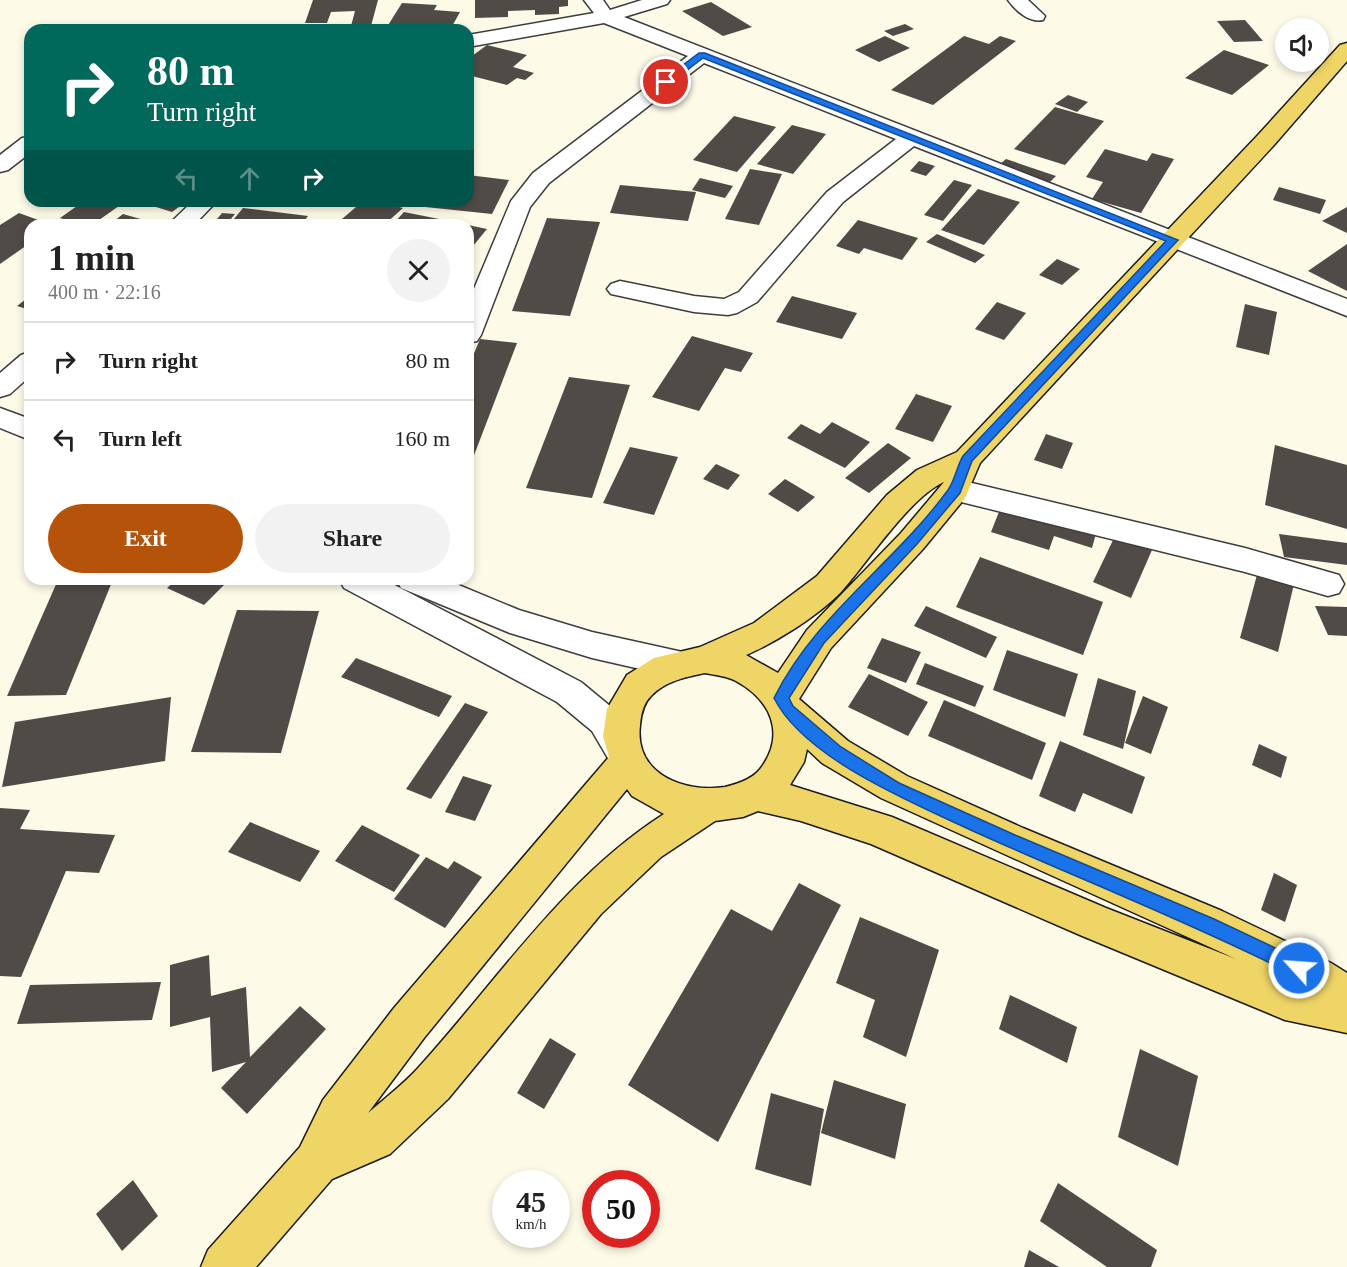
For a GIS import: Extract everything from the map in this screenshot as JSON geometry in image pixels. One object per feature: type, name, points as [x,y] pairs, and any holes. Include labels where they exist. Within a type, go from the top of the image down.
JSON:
[{"type":"main road","points":[[967,459],[927,477],[898,504],[828,585],[766,632],[649,676],[630,697],[620,722],[625,755],[646,785],[660,794],[691,805],[707,806],[740,801],[755,794],[778,775],[786,763],[792,736],[784,704],[819,639],[912,541],[955,489],[967,459],[1266,140],[1347,49]]},
{"type":"main road","points":[[690,661],[720,660],[748,669],[767,682],[784,704],[835,752],[894,787],[1010,840],[1208,925],[1317,977],[1347,998]]},
{"type":"main road","points":[[225,1267],[316,1163],[339,1116],[409,1023],[625,755]]},
{"type":"main road","points":[[755,794],[801,804],[879,829],[1095,922],[1285,999],[1347,1012]]},
{"type":"main road","points":[[316,1163],[374,1138],[433,1084],[587,901],[648,845],[707,806]]},
{"type":"street","points":[[474,39],[599,9],[661,0]]},
{"type":"street","points":[[1017,0],[1036,16]]},
{"type":"street","points":[[599,9],[702,55],[1347,308]]},
{"type":"street","points":[[474,320],[519,206],[541,178],[702,55]]},
{"type":"street","points":[[620,289],[694,304],[728,307],[748,297],[835,197],[912,137]]},
{"type":"street","points":[[0,165],[24,147]]},
{"type":"street","points":[[186,219],[200,207]]},
{"type":"street","points":[[0,388],[24,366]]},
{"type":"street","points":[[0,417],[24,427]]},
{"type":"street","points":[[955,489],[1245,560],[1328,584]]},
{"type":"street","points":[[366,585],[569,692],[604,721],[625,755]]},
{"type":"street","points":[[426,585],[510,620],[592,645],[690,661]]},
{"type":"building","points":[[313,0],[378,0],[372,24],[352,24],[355,11],[331,12],[327,23],[305,23]]},
{"type":"building","points":[[475,0],[568,0],[568,6],[559,7],[559,14],[535,15],[535,10],[508,11],[508,17],[475,18]]},
{"type":"building","points":[[711,2],[752,27],[723,36],[682,11]]},
{"type":"building","points":[[402,3],[437,5],[434,10],[460,12],[453,24],[389,24]]},
{"type":"building","points":[[1245,20],[1263,41],[1234,42],[1217,21]]},
{"type":"building","points":[[905,24],[914,29],[893,36],[884,31]]},
{"type":"building","points":[[885,36],[910,48],[879,62],[855,50]]},
{"type":"building","points":[[964,36],[989,44],[1000,36],[1016,41],[933,105],[891,90]]},
{"type":"building","points":[[487,45],[527,55],[513,67],[534,73],[525,80],[517,78],[507,85],[474,77],[474,55]]},
{"type":"building","points":[[1224,50],[1269,65],[1232,95],[1185,78]]},
{"type":"building","points":[[1068,95],[1088,102],[1077,112],[1055,104]]},
{"type":"building","points":[[1055,107],[1104,121],[1065,165],[1014,149]]},
{"type":"building","points":[[734,116],[776,127],[737,172],[693,160]]},
{"type":"building","points":[[792,125],[826,134],[793,174],[757,164]]},
{"type":"building","points":[[1105,149],[1147,161],[1152,153],[1174,159],[1141,213],[1092,199],[1103,182],[1086,177]]},
{"type":"building","points":[[1006,159],[1056,176],[1049,183],[999,165]]},
{"type":"building","points":[[919,161],[935,166],[926,176],[910,171]]},
{"type":"building","points":[[750,169],[782,174],[759,225],[725,219]]},
{"type":"building","points":[[474,176],[509,180],[492,214],[425,207],[474,207]]},
{"type":"building","points":[[700,178],[733,186],[725,198],[692,190]]},
{"type":"building","points":[[954,180],[972,185],[943,221],[924,215]]},
{"type":"building","points":[[620,185],[696,192],[688,221],[610,213]]},
{"type":"building","points":[[1279,187],[1326,200],[1320,214],[1273,200]]},
{"type":"building","points":[[978,189],[1020,202],[984,245],[941,230]]},
{"type":"building","points":[[76,207],[118,207],[100,219],[60,218]]},
{"type":"building","points":[[156,207],[179,207],[172,212]]},
{"type":"building","points":[[356,207],[403,208],[391,219],[342,219]]},
{"type":"building","points":[[1347,207],[1347,233],[1322,221]]},
{"type":"building","points":[[243,208],[308,216],[306,219],[234,219]]},
{"type":"building","points":[[404,212],[439,219],[398,219]]},
{"type":"building","points":[[19,213],[36,219],[24,219],[24,247],[0,264],[0,225]]},
{"type":"building","points":[[222,213],[235,214],[231,219],[217,219]]},
{"type":"building","points":[[123,214],[140,219],[117,219]]},
{"type":"building","points":[[547,218],[600,222],[570,316],[512,311]]},
{"type":"building","points":[[858,220],[918,238],[902,260],[864,248],[859,254],[836,246]]},
{"type":"building","points":[[474,226],[487,229],[474,245]]},
{"type":"building","points":[[937,234],[985,255],[975,263],[926,242]]},
{"type":"building","points":[[1347,244],[1347,291],[1308,271]]},
{"type":"building","points":[[1057,259],[1080,269],[1062,285],[1039,275]]},
{"type":"building","points":[[792,296],[857,313],[842,339],[776,322]]},
{"type":"building","points":[[24,301],[24,308],[17,306]]},
{"type":"building","points":[[997,302],[1026,313],[1004,340],[975,329]]},
{"type":"building","points":[[1245,304],[1277,312],[1269,355],[1236,347]]},
{"type":"building","points":[[692,336],[753,353],[741,372],[725,368],[699,411],[652,397]]},
{"type":"building","points":[[480,339],[517,343],[474,455],[474,354]]},
{"type":"building","points":[[569,377],[630,385],[592,498],[526,488]]},
{"type":"building","points":[[916,394],[952,406],[933,442],[895,429]]},
{"type":"building","points":[[832,422],[870,442],[845,468],[787,438],[801,424],[820,434]]},
{"type":"building","points":[[1046,434],[1073,443],[1062,469],[1034,460]]},
{"type":"building","points":[[888,443],[911,458],[869,493],[845,478]]},
{"type":"building","points":[[1275,445],[1347,465],[1347,529],[1265,505]]},
{"type":"building","points":[[630,447],[678,457],[654,515],[603,503]]},
{"type":"building","points":[[716,464],[740,475],[728,490],[703,479]]},
{"type":"building","points":[[785,479],[815,497],[798,512],[768,494]]},
{"type":"building","points":[[1004,499],[1098,526],[1092,548],[1054,536],[1049,550],[991,532]]},
{"type":"building","points":[[1279,534],[1347,543],[1347,565],[1284,557]]},
{"type":"building","points":[[1115,536],[1152,550],[1131,598],[1093,582]]},
{"type":"building","points":[[980,557],[1103,602],[1083,655],[956,607]]},
{"type":"building","points":[[1258,571],[1294,584],[1278,652],[1240,638]]},
{"type":"building","points":[[56,585],[111,585],[66,695],[7,696]]},
{"type":"building","points":[[170,585],[224,585],[204,605],[167,588]]},
{"type":"building","points":[[926,606],[997,637],[986,658],[914,626]]},
{"type":"building","points":[[1315,606],[1347,607],[1347,636],[1328,635]]},
{"type":"building","points":[[237,610],[319,611],[281,753],[191,752]]},
{"type":"building","points":[[882,638],[921,652],[906,683],[867,668]]},
{"type":"building","points":[[1007,650],[1078,674],[1065,717],[993,690]]},
{"type":"building","points":[[356,658],[452,696],[439,717],[341,677]]},
{"type":"building","points":[[925,663],[984,686],[975,707],[916,684]]},
{"type":"building","points":[[869,674],[928,702],[908,736],[848,707]]},
{"type":"building","points":[[1098,678],[1136,691],[1123,749],[1083,735]]},
{"type":"building","points":[[1143,696],[1168,707],[1151,754],[1125,743]]},
{"type":"building","points":[[171,697],[165,761],[2,787],[15,722]]},
{"type":"building","points":[[944,700],[1046,743],[1032,780],[928,736]]},
{"type":"building","points":[[465,703],[488,712],[431,799],[406,789]]},
{"type":"building","points":[[1060,741],[1145,777],[1132,814],[1083,793],[1075,812],[1039,796]]},
{"type":"building","points":[[1259,744],[1287,757],[1281,778],[1252,765]]},
{"type":"building","points":[[463,776],[492,785],[475,821],[445,812]]},
{"type":"building","points":[[0,808],[30,810],[20,829],[115,835],[99,873],[66,871],[21,977],[0,976]]},
{"type":"building","points":[[250,822],[320,851],[300,882],[228,852]]},
{"type":"building","points":[[362,825],[420,855],[394,892],[335,861]]},
{"type":"building","points":[[426,857],[448,869],[454,861],[482,877],[445,928],[394,899]]},
{"type":"building","points":[[1274,873],[1297,885],[1285,922],[1261,910]]},
{"type":"building","points":[[799,883],[841,905],[718,1142],[628,1085],[731,909],[772,931]]},
{"type":"building","points":[[860,917],[939,950],[906,1057],[863,1037],[875,1000],[836,983]]},
{"type":"building","points":[[209,955],[211,996],[246,987],[250,1057],[300,1006],[326,1029],[247,1114],[221,1088],[246,1062],[212,1072],[210,1017],[170,1027],[170,965]]},
{"type":"building","points":[[161,982],[152,1020],[17,1024],[30,985]]},
{"type":"building","points":[[1010,995],[1077,1027],[1067,1063],[999,1029]]},
{"type":"building","points":[[550,1038],[576,1054],[544,1109],[517,1093]]},
{"type":"building","points":[[1140,1049],[1198,1076],[1178,1166],[1118,1137]]},
{"type":"building","points":[[834,1080],[906,1104],[895,1159],[821,1133]]},
{"type":"building","points":[[771,1093],[824,1109],[811,1186],[755,1169]]},
{"type":"building","points":[[133,1180],[158,1216],[122,1251],[96,1214]]},
{"type":"building","points":[[1058,1183],[1157,1250],[1151,1267],[1107,1267],[1040,1221]]},
{"type":"building","points":[[1029,1250],[1059,1267],[1024,1267]]},
{"type":"route","points":[[666,82],[702,55],[1173,240],[967,459],[955,489],[912,541],[819,639],[781,698],[788,710],[835,752],[894,787],[1010,840],[1208,925],[1299,968]]}]
